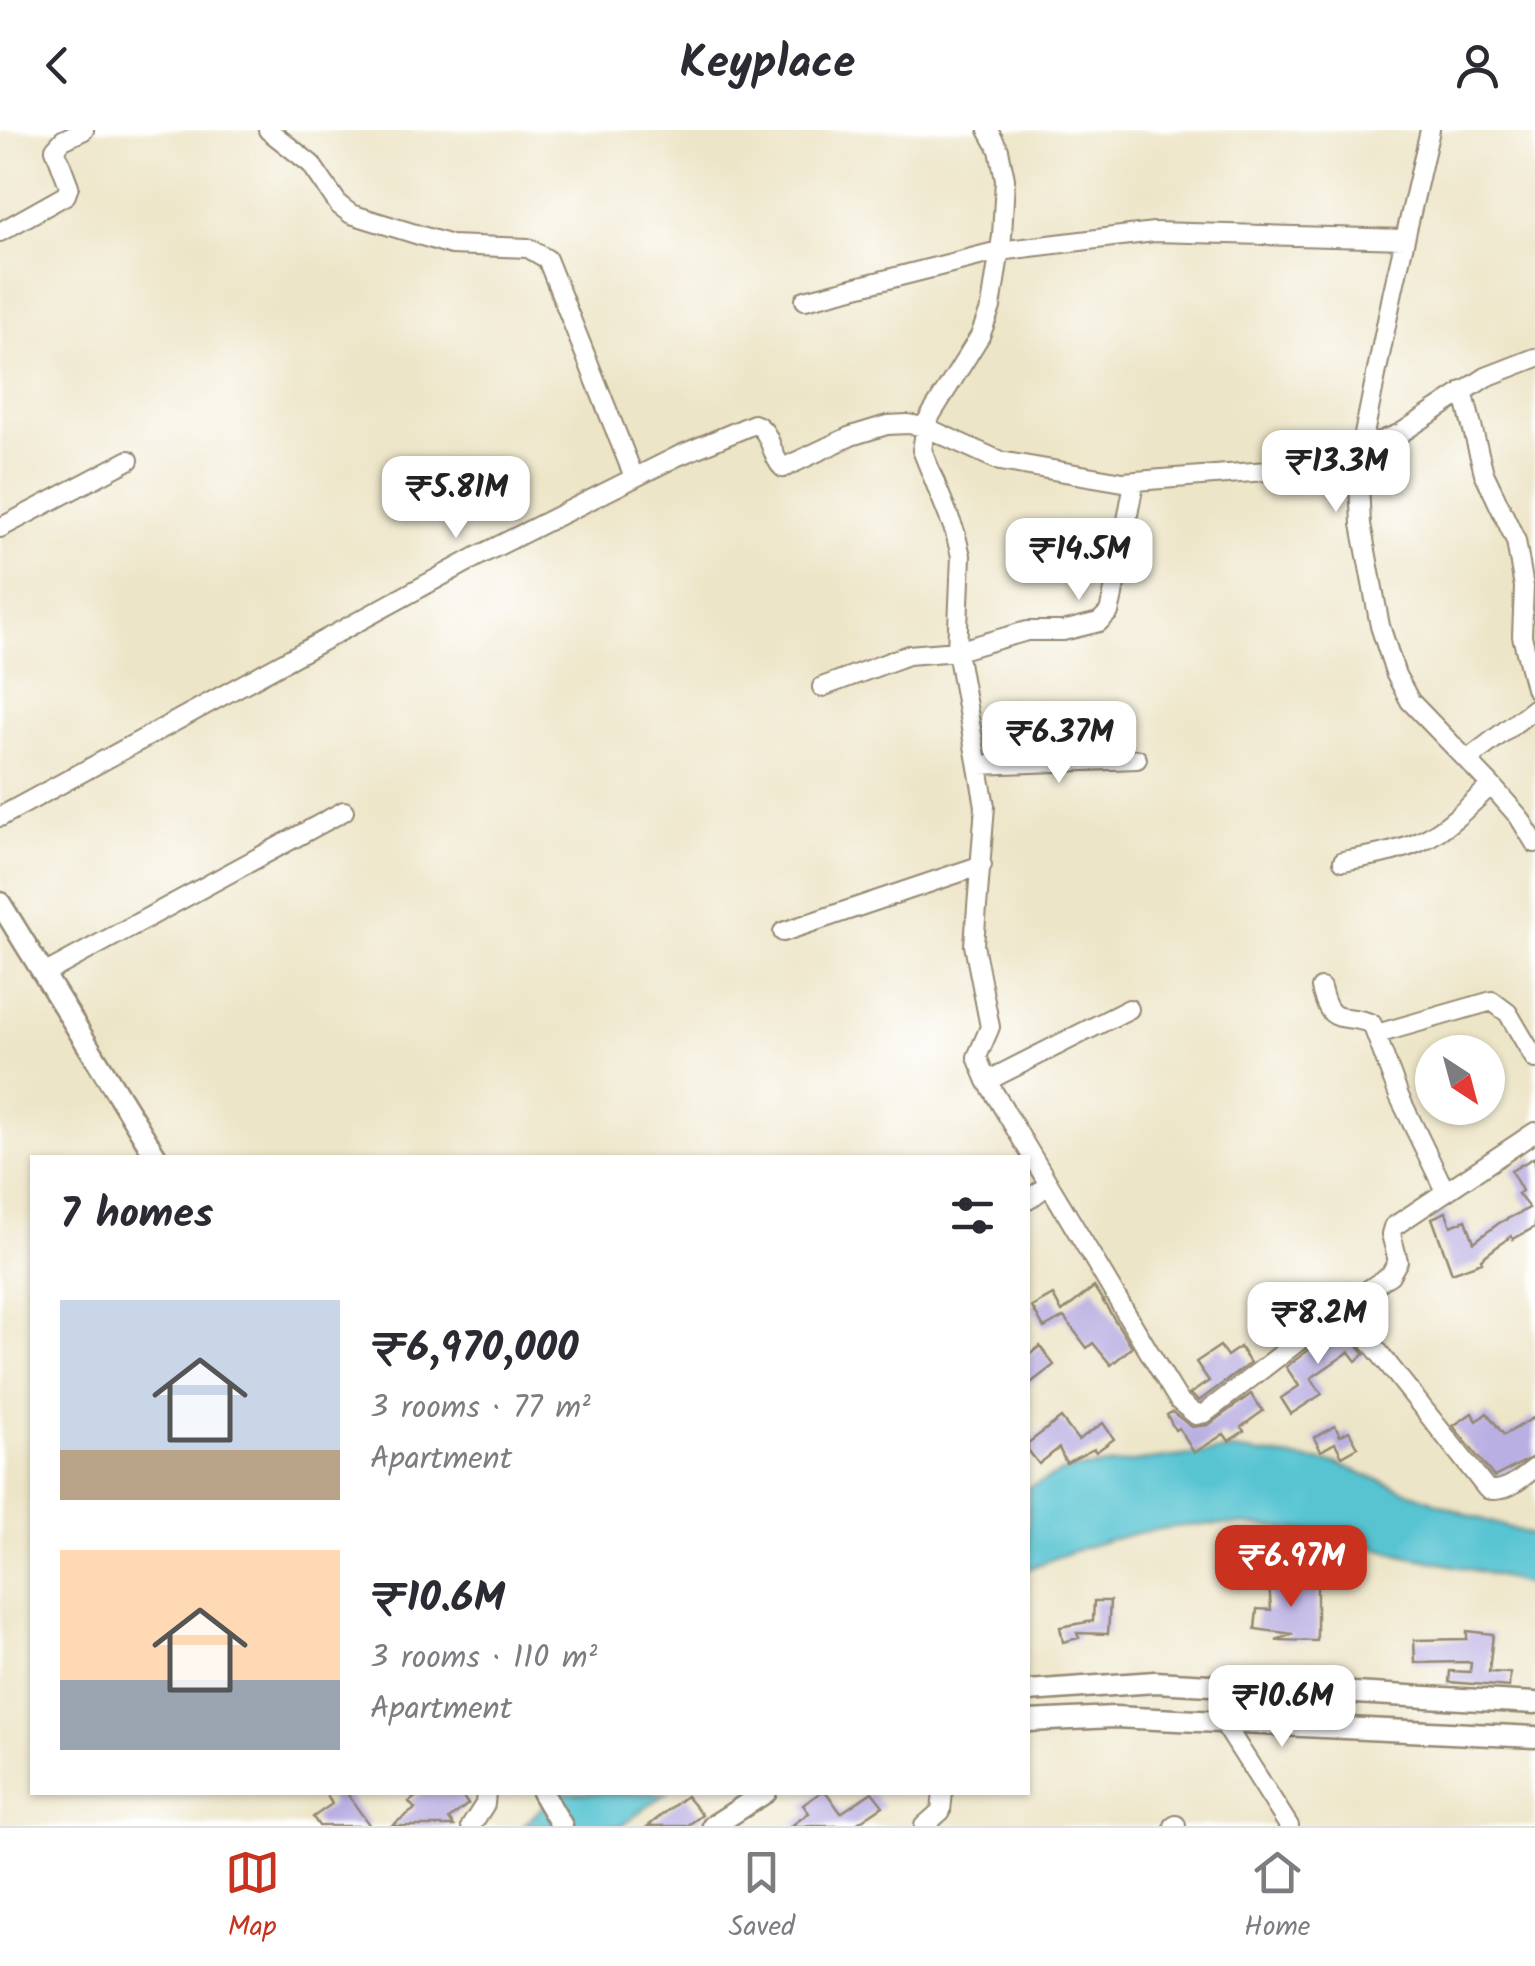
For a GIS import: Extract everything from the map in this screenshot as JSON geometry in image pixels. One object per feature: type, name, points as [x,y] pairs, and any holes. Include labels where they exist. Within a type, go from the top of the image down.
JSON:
[{"type":"street","points":[[0,232],[66,194],[69,186],[55,149],[63,140],[84,130]]},
{"type":"street","points":[[268,130],[311,164],[339,205],[351,214],[452,245],[528,248],[547,259],[634,478]]},
{"type":"street","points":[[988,130],[1000,150],[1005,178],[990,307],[980,336],[925,427],[922,450],[961,556],[957,651],[986,819],[974,945],[989,1016],[990,1027],[977,1057],[987,1082],[1160,1370],[1191,1412],[1205,1414],[1396,1268],[1393,1227],[1535,1132]]},
{"type":"street","points":[[1430,130],[1361,456],[1360,524],[1388,655],[1410,701],[1520,817],[1535,843]]},
{"type":"street","points":[[805,300],[999,251],[1166,231],[1405,239]]},
{"type":"street","points":[[0,817],[361,618],[634,478],[754,424],[764,430],[783,468],[851,436],[888,425],[925,427],[1000,460],[1134,483],[1361,456],[1486,378],[1535,358]]},
{"type":"street","points":[[1463,391],[1484,473],[1516,542],[1529,585],[1522,636],[1535,688]]},
{"type":"street","points":[[0,528],[129,460]]},
{"type":"street","points":[[822,687],[908,655],[957,651],[1027,632],[1063,631],[1106,617],[1134,483]]},
{"type":"street","points":[[1466,760],[1535,708]]},
{"type":"street","points":[[979,766],[1136,759]]},
{"type":"street","points":[[1343,861],[1412,848],[1444,829],[1491,786]]},
{"type":"street","points":[[44,974],[344,811]]},
{"type":"street","points":[[782,932],[982,864]]},
{"type":"street","points":[[0,903],[155,1155]]},
{"type":"street","points":[[1321,988],[1332,1015],[1368,1022],[1377,1034],[1399,1096],[1445,1190]]},
{"type":"street","points":[[1377,1034],[1492,1001],[1508,1013],[1535,1058]]},
{"type":"street","points":[[987,1082],[1128,1009]]},
{"type":"street","points":[[1030,1198],[1048,1185]]},
{"type":"street","points":[[1342,1307],[1487,1489],[1496,1492],[1506,1488],[1535,1468]]},
{"type":"street","points":[[1030,1691],[1154,1682],[1535,1703]]},
{"type":"street","points":[[1030,1721],[1114,1718],[1535,1737]]},
{"type":"street","points":[[1222,1722],[1289,1826]]},
{"type":"street","points":[[471,1826],[485,1804],[486,1795]]},
{"type":"street","points":[[544,1795],[562,1826]]},
{"type":"street","points":[[713,1826],[760,1795]]},
{"type":"street","points":[[924,1826],[941,1811],[942,1795]]},
{"type":"water","points":[[1232,1450],[1338,1464],[1468,1515],[1535,1536],[1535,1588],[1334,1536],[1253,1525],[1215,1524],[1141,1532],[1030,1568],[1030,1487],[1067,1470]]},
{"type":"water","points":[[555,1795],[663,1795],[621,1826],[523,1826]]},
{"type":"building","points":[[1535,1157],[1535,1227],[1513,1239],[1511,1236],[1482,1262],[1452,1273],[1432,1218],[1446,1212],[1451,1226],[1466,1220],[1474,1242],[1499,1223],[1529,1208],[1518,1194],[1522,1191],[1511,1171]]},
{"type":"building","points":[[1094,1287],[1132,1347],[1111,1365],[1093,1343],[1087,1348],[1064,1317],[1044,1328],[1032,1307],[1053,1295],[1062,1312]]},
{"type":"building","points":[[1344,1328],[1365,1354],[1356,1361],[1349,1352],[1311,1378],[1322,1394],[1291,1414],[1281,1398],[1299,1386],[1286,1367],[1332,1332],[1334,1335]]},
{"type":"building","points":[[1040,1346],[1054,1365],[1030,1383],[1030,1354]]},
{"type":"building","points":[[1220,1346],[1227,1356],[1240,1347],[1250,1363],[1199,1401],[1190,1394],[1209,1381],[1196,1362]]},
{"type":"building","points":[[1251,1394],[1263,1411],[1241,1427],[1244,1431],[1229,1441],[1224,1434],[1194,1453],[1167,1415],[1172,1412],[1192,1427],[1208,1425]]},
{"type":"building","points":[[1472,1413],[1477,1421],[1487,1413],[1504,1435],[1535,1417],[1535,1456],[1494,1477],[1453,1426]]},
{"type":"building","points":[[1061,1418],[1078,1440],[1103,1423],[1114,1439],[1096,1452],[1094,1449],[1066,1463],[1059,1448],[1039,1464],[1030,1453],[1030,1441]]},
{"type":"building","points":[[1335,1426],[1340,1436],[1349,1431],[1358,1447],[1342,1456],[1335,1443],[1321,1451],[1314,1438]]},
{"type":"building","points":[[1317,1579],[1317,1641],[1276,1640],[1293,1634],[1255,1629],[1257,1609],[1271,1610],[1269,1581]]},
{"type":"building","points":[[1094,1601],[1110,1601],[1108,1634],[1077,1633],[1079,1638],[1063,1642],[1060,1627],[1093,1621]]},
{"type":"building","points":[[1467,1631],[1493,1634],[1489,1672],[1510,1673],[1509,1687],[1449,1682],[1450,1671],[1470,1672],[1471,1663],[1415,1663],[1414,1640],[1467,1639]]},
{"type":"building","points":[[327,1795],[348,1795],[370,1826],[319,1826],[313,1817],[332,1804]]},
{"type":"building","points":[[418,1795],[461,1795],[468,1804],[449,1819],[454,1826],[391,1826],[415,1809],[409,1802]]},
{"type":"building","points":[[817,1795],[828,1795],[841,1813],[868,1795],[874,1795],[883,1806],[853,1826],[791,1826],[809,1813],[803,1805]]},
{"type":"building","points":[[686,1796],[702,1815],[687,1826],[648,1826]]}]
